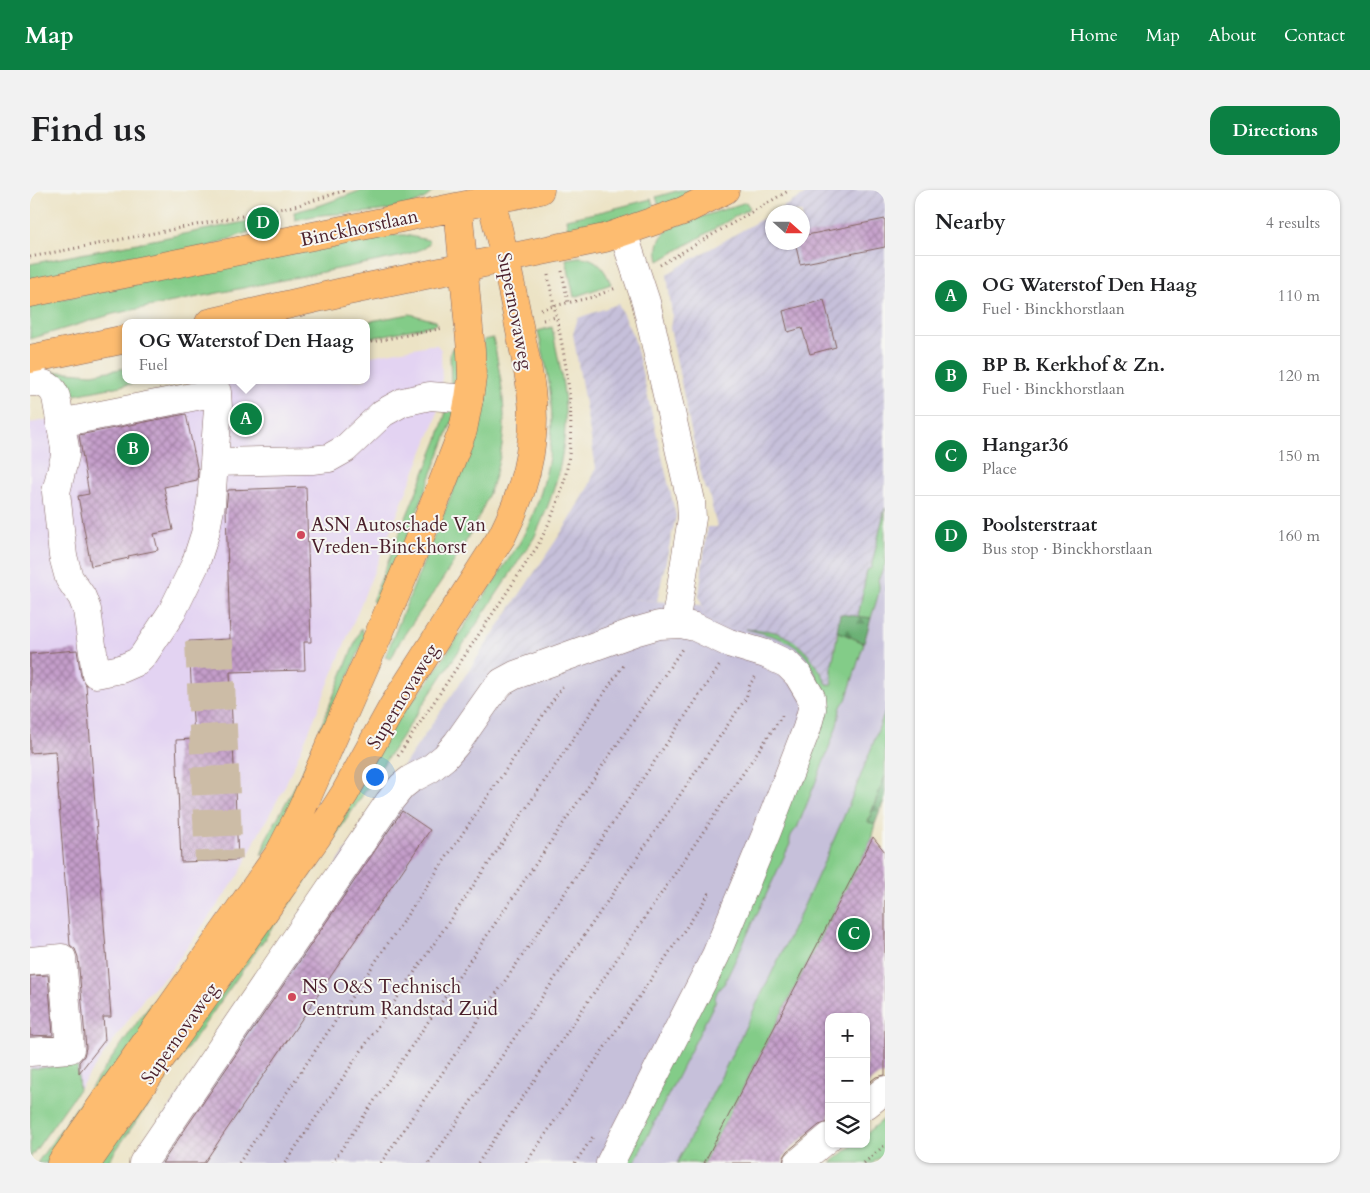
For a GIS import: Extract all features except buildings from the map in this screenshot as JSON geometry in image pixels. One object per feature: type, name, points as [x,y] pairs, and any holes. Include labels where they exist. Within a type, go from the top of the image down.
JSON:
[{"type":"main road","name":"Binckhorstlaan","points":[[30,293],[456,198],[540,190]]},
{"type":"main road","points":[[227,319],[343,292],[585,243],[624,232],[683,211],[725,190]]},
{"type":"main road","name":"Supernovaweg","points":[[87,1163],[321,831],[345,793],[393,706],[489,556],[513,514],[528,467],[533,427],[530,382],[506,259],[490,195]]},
{"type":"main road","name":"Supernovaweg","points":[[61,1163],[271,866],[291,832],[368,661],[439,492],[458,443],[470,399],[471,351],[456,198]]},
{"type":"main road","points":[[30,358],[122,340]]},
{"type":"street","points":[[624,232],[646,302],[691,501],[692,518],[683,618]]},
{"type":"street","points":[[30,382],[45,384],[53,390],[65,456],[56,492],[63,556],[69,578],[82,597],[87,610],[96,674],[121,670],[137,662],[155,640],[182,593],[196,562],[205,534],[210,504],[218,402],[216,386],[60,423]]},
{"type":"street","points":[[214,462],[329,458],[345,450],[383,413],[403,402],[430,396],[470,399]]},
{"type":"street","points":[[143,1163],[389,802],[411,779],[438,763],[451,751],[496,687],[515,675],[634,632],[683,618],[729,643],[770,656],[787,664],[804,683],[811,697],[810,718],[738,904],[706,977],[610,1163]]},
{"type":"street","points":[[30,960],[62,958],[70,1049],[30,1052]]},
{"type":"street","points":[[869,1103],[885,1090]]},
{"type":"street","points":[[798,1163],[825,1140]]},
{"type":"path","name":"Binckhorstlaan","points":[[30,257],[299,205],[346,190]]},
{"type":"path","points":[[778,190],[781,195]]},
{"type":"path","points":[[535,310],[593,297],[639,278],[790,190]]},
{"type":"path","name":"Supernovaweg","points":[[547,273],[554,307]]},
{"type":"path","points":[[370,342],[434,330]]},
{"type":"path","points":[[332,1163],[683,618]]},
{"type":"path","points":[[429,1163],[746,698],[750,684],[770,656]]},
{"type":"path","points":[[285,1163],[627,659]]},
{"type":"path","points":[[381,1163],[723,660]]},
{"type":"path","points":[[239,1163],[566,681]]},
{"type":"path","points":[[478,1163],[804,683]]},
{"type":"path","points":[[526,1163],[709,894],[738,904]]},
{"type":"path","points":[[864,1163],[885,1145]]},
{"type":"shaded area","points":[[813,190],[885,190],[885,508],[871,568],[867,570],[858,617],[840,614],[832,665],[832,685],[824,684],[815,662],[798,644],[788,638],[777,633],[721,627],[704,614],[699,596],[707,527],[717,527],[708,491],[704,486],[670,328],[672,315],[667,274],[765,217],[765,250],[810,250],[810,205],[786,205]]},
{"type":"shaded area","points":[[618,304],[634,338],[676,516],[657,601],[633,599],[630,620],[487,673],[469,670],[571,518],[589,486],[596,468],[573,334],[578,318]]},
{"type":"shaded area","points":[[437,345],[441,350],[442,384],[436,419],[310,729],[284,788],[239,875],[169,973],[146,995],[79,1089],[77,1064],[30,1069],[30,423],[228,384],[370,384],[370,356]]},
{"type":"shaded area","points":[[885,564],[885,776],[697,1163],[132,1163],[469,670],[487,673],[630,620],[632,599],[701,605],[704,614],[721,627],[771,631],[798,644],[815,662],[819,671],[824,708],[867,618],[871,618],[879,585],[878,580]]},
{"type":"green space","points":[[362,190],[434,190],[425,198],[413,204],[398,208],[382,211],[322,215],[295,220],[294,212],[321,205]]},
{"type":"green space","points":[[680,190],[700,190],[660,208],[656,197]]},
{"type":"green space","points":[[651,199],[655,209],[569,235],[566,219]]},
{"type":"green space","points":[[746,202],[750,208],[659,261],[658,245],[662,236],[669,229]]},
{"type":"green space","points":[[260,219],[262,227],[210,246],[30,282],[30,264]]},
{"type":"green space","points":[[384,235],[405,235],[430,242],[425,248],[403,256],[113,314],[30,339],[30,305]]},
{"type":"green space","points":[[578,257],[590,259],[599,264],[611,284],[574,297],[566,259]]},
{"type":"green space","points":[[410,314],[436,321],[437,324],[370,338],[370,321]]},
{"type":"green space","points":[[552,327],[562,378],[565,408],[564,442],[558,475],[548,507],[534,538],[304,883],[107,1163],[95,1163],[399,715],[425,686],[520,542],[541,492],[549,457],[552,421],[550,393],[538,331]]},
{"type":"green space","points":[[493,338],[503,394],[504,428],[500,458],[491,487],[480,514],[451,567],[400,641],[391,659],[385,657],[464,463],[484,340]]},
{"type":"green space","points":[[457,346],[459,377],[451,385],[450,354],[452,348]]},
{"type":"green space","points":[[122,369],[122,384],[130,384],[69,396],[51,372],[68,372],[92,374]]},
{"type":"green space","points":[[447,408],[456,411],[381,605],[372,601],[438,439]]},
{"type":"green space","points":[[885,508],[885,564],[878,580],[877,599],[871,618],[858,617],[867,570],[871,568]]},
{"type":"green space","points":[[840,614],[871,618],[864,643],[837,631]]},
{"type":"green space","points":[[361,628],[365,636],[296,808],[261,856],[266,839],[301,775]]},
{"type":"green space","points":[[746,629],[770,631],[789,638],[811,658],[827,684],[832,685],[832,665],[838,631],[864,643],[846,700],[840,708],[837,725],[828,751],[797,828],[790,837],[790,844],[724,984],[717,992],[715,1002],[634,1163],[619,1163],[823,699],[813,668],[798,649],[777,637]]},
{"type":"green space","points":[[885,711],[885,776],[868,821],[875,824],[873,837],[704,1163],[677,1163],[812,889],[858,783]]},
{"type":"green space","points":[[885,776],[885,798],[875,824],[868,822]]},
{"type":"green space","points":[[178,983],[50,1163],[37,1163],[151,1003]]},
{"type":"green space","points":[[77,1064],[79,1089],[30,1158],[30,1069]]},
{"type":"green space","points":[[885,1118],[885,1153],[873,1163],[831,1163],[849,1148],[870,1148],[870,1131]]},
{"type":"tunnel","points":[[219,640],[229,860]]},
{"type":"tunnel","points":[[199,641],[209,861]]},
{"type":"place","name":"Poolsterstraat","points":[[263,223]]},
{"type":"place","name":"OG Waterstof Den Haag","points":[[246,419]]},
{"type":"place","name":"BP B. Kerkhof & Zn.","points":[[133,449]]},
{"type":"place","name":"ASN Autoschade Van Vreden-Binckhorst","points":[[301,535]]},
{"type":"place","name":"Hangar36","points":[[854,934]]},
{"type":"place","name":"NS O&S Technisch Centrum Randstad Zuid","points":[[292,997]]}]
